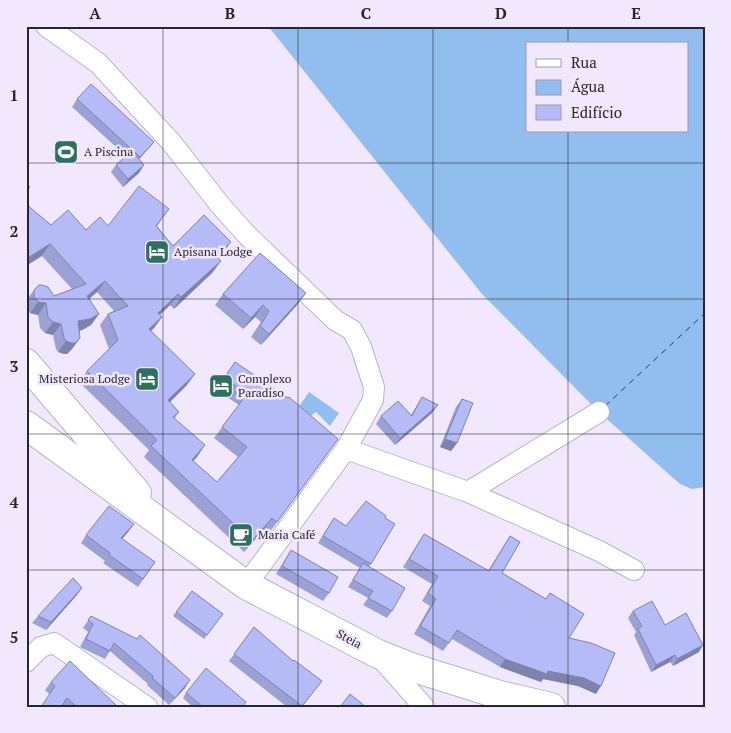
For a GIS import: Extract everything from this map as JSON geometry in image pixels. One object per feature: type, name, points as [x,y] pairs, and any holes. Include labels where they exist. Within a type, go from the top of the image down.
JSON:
[{"type":"main road","points":[[26,363],[167,528]]},
{"type":"main road","points":[[26,425],[167,528]]},
{"type":"main road","name":"Steia","points":[[167,528],[246,585],[378,654],[411,667],[500,695],[551,707]]},
{"type":"street","points":[[46,26],[98,63],[172,142],[220,205],[246,234],[335,320],[352,330],[361,347],[374,388],[373,400],[346,449],[246,585]]},
{"type":"street","points":[[468,492],[599,412]]},
{"type":"street","points":[[346,449],[468,492],[599,551],[634,570]]},
{"type":"street","points":[[26,662],[41,646],[54,643],[147,707]]},
{"type":"street","points":[[378,654],[424,707]]},
{"type":"water","points":[[268,26],[705,26],[705,487],[692,489],[680,484],[599,412],[482,294]]},
{"type":"water","points":[[309,392],[339,413],[330,426],[316,412],[309,417],[298,408]]},
{"type":"building","points":[[91,84],[154,142],[140,157],[77,99]]},
{"type":"building","points":[[132,151],[144,165],[128,179],[116,165]]},
{"type":"building","points":[[139,186],[169,209],[156,226],[173,246],[204,215],[231,242],[216,256],[221,261],[181,297],[178,294],[158,313],[162,317],[149,329],[195,374],[168,400],[179,412],[173,417],[205,445],[192,460],[217,482],[247,447],[222,427],[247,394],[224,378],[235,362],[289,397],[338,439],[277,522],[272,518],[252,541],[151,446],[157,440],[87,371],[118,340],[108,314],[128,306],[105,281],[87,296],[99,314],[90,319],[78,321],[80,338],[75,343],[72,343],[64,338],[61,324],[53,322],[48,317],[46,303],[38,302],[34,297],[34,290],[39,285],[48,287],[54,296],[86,284],[50,244],[26,259],[26,204],[51,225],[68,210],[86,230],[100,217],[108,226]]},
{"type":"building","points":[[260,253],[306,293],[269,334],[260,326],[269,311],[263,305],[251,318],[223,294]]},
{"type":"building","points":[[422,397],[438,405],[400,438],[381,416],[398,401],[412,416]]},
{"type":"building","points":[[462,399],[473,403],[457,443],[445,439]]},
{"type":"building","points":[[366,501],[386,516],[385,518],[395,524],[371,564],[323,536],[334,518],[346,526]]},
{"type":"building","points":[[109,506],[134,524],[121,538],[155,562],[143,579],[109,555],[110,553],[86,535]]},
{"type":"building","points":[[424,534],[489,571],[510,536],[520,542],[502,573],[546,599],[550,593],[584,614],[569,638],[591,643],[615,653],[601,686],[584,678],[548,671],[547,674],[505,659],[457,630],[449,643],[420,626],[436,599],[428,593],[438,576],[409,559]]},
{"type":"building","points":[[291,550],[338,577],[329,593],[282,566]]},
{"type":"building","points":[[363,563],[405,588],[392,611],[368,598],[373,591],[353,580]]},
{"type":"building","points":[[73,578],[82,588],[51,622],[38,616]]},
{"type":"building","points":[[192,591],[223,614],[207,635],[176,612]]},
{"type":"building","points":[[652,601],[665,625],[686,613],[703,645],[677,659],[675,655],[656,665],[638,629],[642,626],[633,611]]},
{"type":"building","points":[[91,616],[137,639],[140,635],[190,680],[175,698],[152,678],[153,676],[114,643],[110,651],[86,639],[93,624],[88,620]]},
{"type":"building","points":[[254,627],[293,661],[322,681],[302,706],[234,654]]},
{"type":"building","points":[[70,661],[118,707],[77,707],[67,698],[61,707],[41,707],[55,686],[51,682]]},
{"type":"building","points":[[206,668],[246,702],[242,707],[203,707],[186,693]]},
{"type":"building","points":[[350,694],[366,707],[340,707]]},
{"type":"ferry route","points":[[605,406],[705,313]]},
{"type":"place","name":"A Piscina","points":[[66,152]]},
{"type":"place","name":"Apisana Lodge","points":[[157,252]]},
{"type":"place","name":"Misteriosa Lodge","points":[[147,379]]},
{"type":"place","name":"Complexo Paradiso","points":[[221,386]]},
{"type":"place","name":"Maria Café","points":[[241,535]]}]
